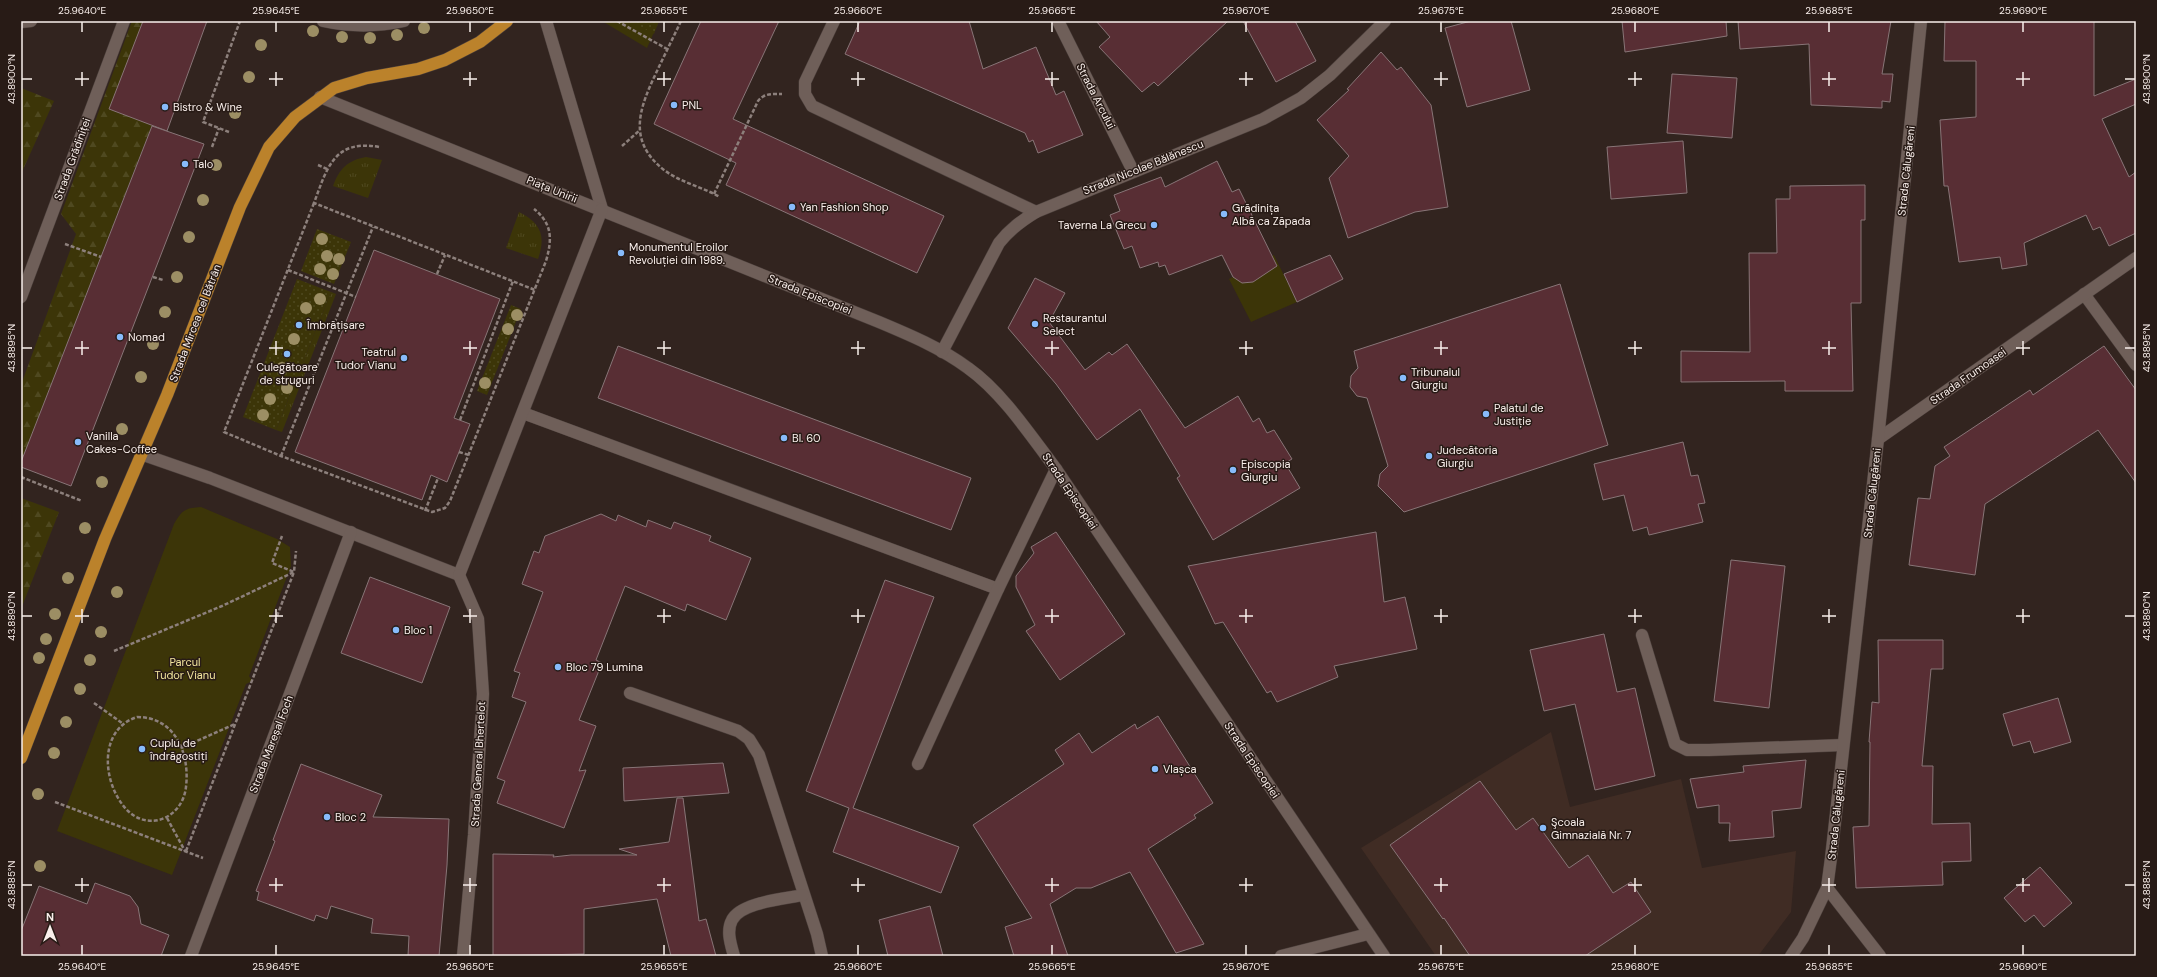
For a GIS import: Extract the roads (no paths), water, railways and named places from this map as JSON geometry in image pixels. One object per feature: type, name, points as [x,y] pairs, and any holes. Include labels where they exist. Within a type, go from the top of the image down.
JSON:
[{"type":"main road","name":"Strada Mircea cel Bătrân","points":[[21,758],[105,539],[167,395],[240,207],[260,164],[270,147],[295,117],[334,88],[351,82],[418,69],[445,60],[476,45],[507,21]]},
{"type":"street","points":[[21,22],[31,21]]},
{"type":"street","name":"Strada Grădiniței","points":[[21,297],[124,21]]},
{"type":"street","points":[[323,21],[356,23],[374,26],[404,21]]},
{"type":"street","points":[[141,454],[210,478],[459,574],[602,209],[546,21]]},
{"type":"street","points":[[834,21],[805,82],[805,94],[812,106],[1036,212]]},
{"type":"street","name":"Strada Arcului","points":[[1058,21],[1133,171]]},
{"type":"street","name":"Strada Nicolae Bălănescu","points":[[942,352],[1000,243],[1008,231],[1036,212],[1263,119],[1301,98],[1330,75],[1384,21]]},
{"type":"street","name":"Strada Călugăreni","points":[[1792,956],[1803,938],[1827,888],[1878,439],[1921,21]]},
{"type":"street","name":"Piața Unirii","points":[[320,97],[602,209]]},
{"type":"street","name":"Strada Episcopiei","points":[[602,209],[915,337],[969,368],[1019,419],[1056,469],[1384,956]]},
{"type":"street","name":"Strada Frumoasei","points":[[1878,439],[2136,258]]},
{"type":"street","points":[[2084,294],[2136,365]]},
{"type":"street","points":[[523,413],[998,589]]},
{"type":"street","points":[[918,764],[998,589],[1056,469]]},
{"type":"street","name":"Strada Mareșal Foch","points":[[191,956],[351,532]]},
{"type":"street","name":"Strada General Bhertelot","points":[[459,574],[478,619],[483,694],[474,836],[463,956]]},
{"type":"street","points":[[1642,635],[1675,744],[1687,750],[1843,745]]},
{"type":"street","points":[[630,693],[738,731],[749,739],[759,756],[822,956]]},
{"type":"street","points":[[1827,888],[1880,956]]},
{"type":"street","points":[[734,956],[730,930],[732,920],[738,912],[746,907],[803,895]]},
{"type":"street","points":[[1281,956],[1368,934]]},
{"type":"place","name":"PNL","points":[[674,105]]},
{"type":"place","name":"Bistro & Wine","points":[[165,107]]},
{"type":"place","name":"Talo","points":[[185,164]]},
{"type":"place","name":"Yan Fashion Shop","points":[[792,207]]},
{"type":"place","name":"Grădinița Albă ca Zăpada","points":[[1224,214]]},
{"type":"place","name":"Taverna La Grecu","points":[[1154,225]]},
{"type":"place","name":"Monumentul Eroilor Revoluției din 1989.","points":[[621,253]]},
{"type":"place","name":"Restaurantul Select","points":[[1035,324]]},
{"type":"place","name":"Îmbrățișare","points":[[299,325]]},
{"type":"place","name":"Nomad","points":[[120,337]]},
{"type":"place","name":"Culegătoare de struguri","points":[[287,354]]},
{"type":"place","name":"Teatrul Tudor Vianu","points":[[404,358]]},
{"type":"place","name":"Tribunalul Giurgiu","points":[[1403,378]]},
{"type":"place","name":"Palatul de Justiție","points":[[1486,414]]},
{"type":"place","name":"Bl. 60","points":[[784,438]]},
{"type":"place","name":"Vanilla Cakes-Coffee","points":[[78,442]]},
{"type":"place","name":"Judecătoria Giurgiu","points":[[1429,456]]},
{"type":"place","name":"Episcopia Giurgiu","points":[[1233,470]]},
{"type":"place","name":"Bloc 1","points":[[396,630]]},
{"type":"place","name":"Bloc 79 Lumina","points":[[558,667]]},
{"type":"place","name":"Cuplu de îndrăgostiți","points":[[142,749]]},
{"type":"place","name":"Vlașca","points":[[1155,769]]},
{"type":"place","name":"Bloc 2","points":[[327,817]]},
{"type":"place","name":"Şcoala Gimnazială Nr. 7","points":[[1543,828]]},
{"type":"park label","name":"Parcul Tudor Vianu","points":[[185,668]]}]
